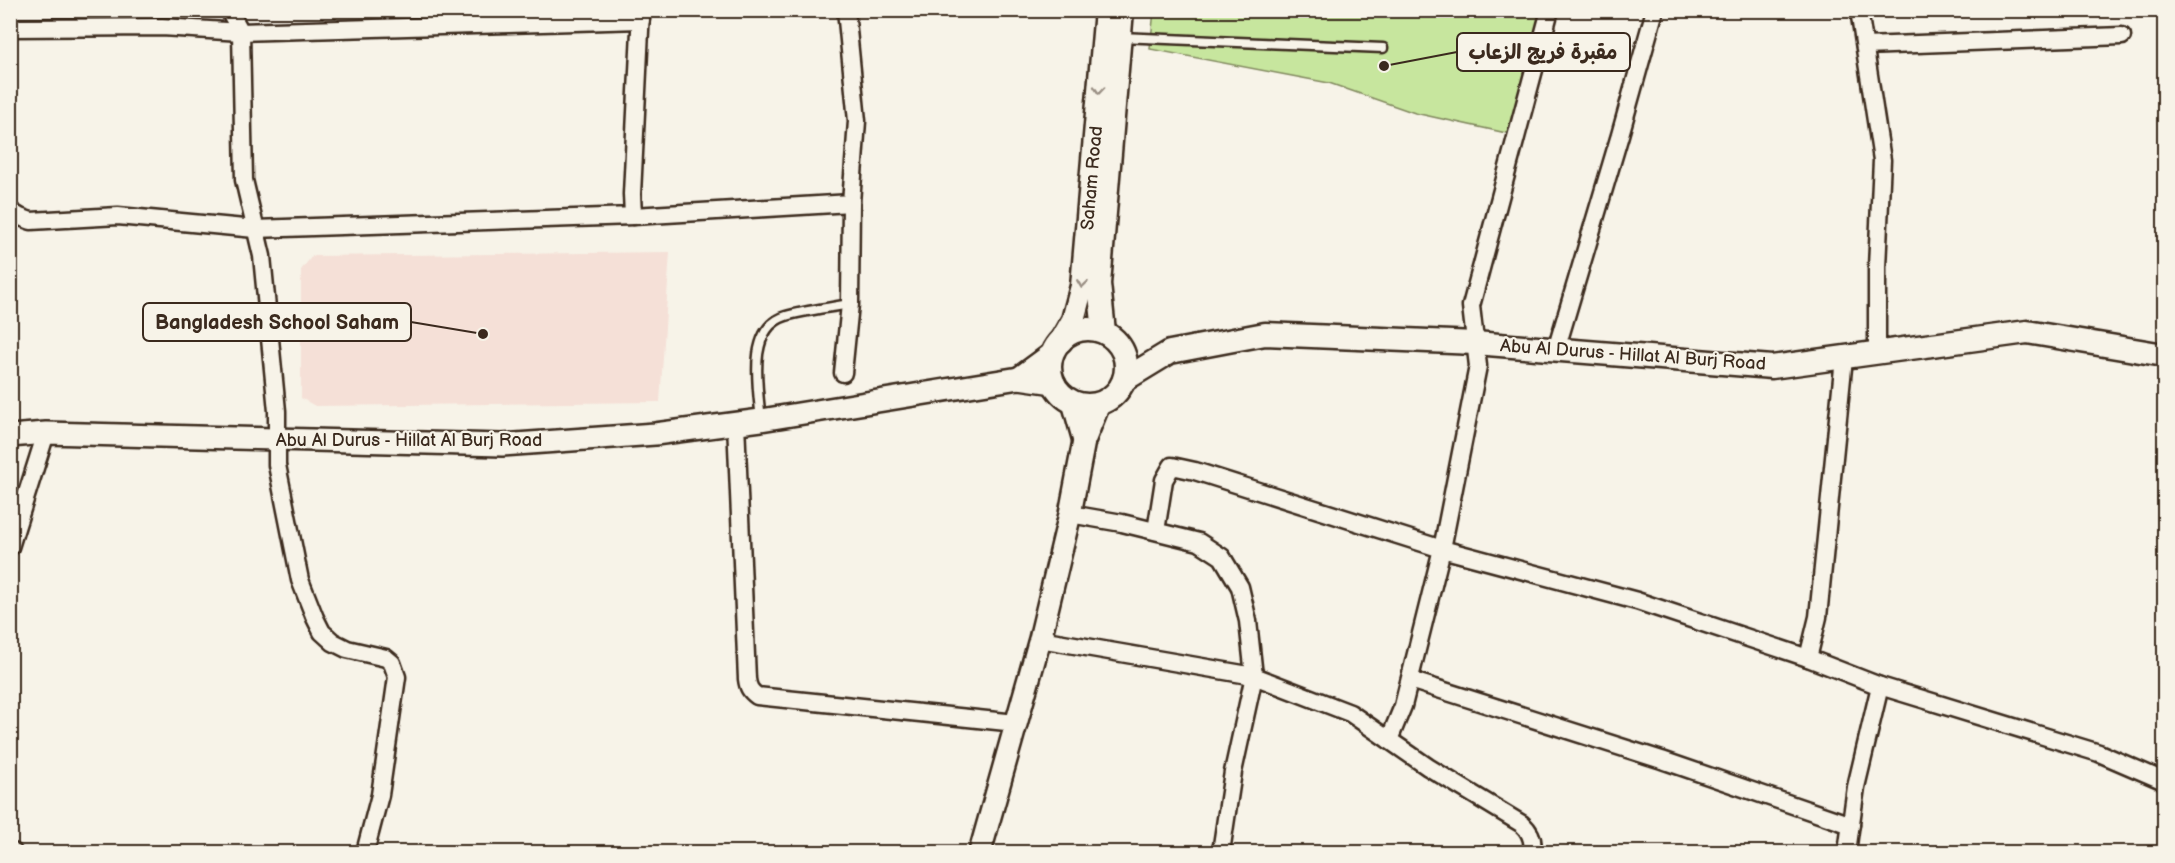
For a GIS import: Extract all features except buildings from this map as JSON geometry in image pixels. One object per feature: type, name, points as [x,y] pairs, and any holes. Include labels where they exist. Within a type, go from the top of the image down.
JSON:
[{"type":"main road","name":"Saham Road","points":[[1057,347],[1073,320],[1082,286],[1106,10]]},
{"type":"main road","name":"Saham Road","points":[[1112,339],[1099,284],[1122,10]]},
{"type":"main road","points":[[1089,328],[1112,339],[1125,357],[1124,380],[1118,390],[1099,404],[1086,405],[1073,402],[1062,394],[1054,383],[1050,369],[1057,347],[1073,332],[1089,328]]},
{"type":"main road","name":"Abu Al Durus - Hillat Al Burj Road","points":[[1124,380],[1170,352],[1264,334],[1475,343],[1772,367],[2027,332],[2164,356]]},
{"type":"main road","name":"Abu Al Durus - Hillat Al Burj Road","points":[[1112,339],[1170,352]]},
{"type":"street","points":[[229,10],[241,32],[244,180],[262,256],[277,411],[277,465],[300,580],[322,632],[333,642],[347,649],[386,658],[396,670],[397,677],[380,795],[365,852]]},
{"type":"street","points":[[843,373],[850,304],[851,203],[857,121],[846,10]]},
{"type":"street","points":[[1389,740],[1403,706],[1442,549],[1478,366],[1471,306],[1550,10]]},
{"type":"street","points":[[1556,350],[1620,135],[1654,10]]},
{"type":"street","points":[[1859,10],[1882,160],[1877,267],[1877,354]]},
{"type":"street","points":[[10,28],[162,27],[241,32],[641,15],[632,194],[633,216]]},
{"type":"street","points":[[1865,46],[2122,36]]},
{"type":"street","points":[[10,211],[31,221],[118,216],[255,229],[633,216],[851,203]]},
{"type":"street","name":"Abu Al Durus - Hillat Al Burj Road","points":[[1019,378],[1057,347]]},
{"type":"street","points":[[1808,658],[1818,617],[1844,358]]},
{"type":"street","name":"Abu Al Durus - Hillat Al Burj Road","points":[[10,436],[46,434],[502,445],[655,434],[760,420],[1019,378],[1054,383]]},
{"type":"street","points":[[1073,402],[1084,441]]},
{"type":"street","points":[[980,852],[1040,639],[1070,514],[1084,441],[1099,404]]},
{"type":"street","points":[[736,423],[747,686],[751,692],[757,696],[1016,723]]},
{"type":"street","points":[[10,547],[46,434]]},
{"type":"street","points":[[1156,531],[1164,480],[1172,466],[1195,471],[1442,549],[1637,601],[1808,658],[1880,686],[2099,753],[2164,781]]},
{"type":"street","points":[[1070,514],[1122,523],[1199,542],[1222,557],[1240,587],[1248,621],[1254,676],[1233,772],[1221,852]]},
{"type":"street","points":[[1040,639],[1254,676],[1350,712],[1428,767],[1522,824],[1531,835],[1532,852]]},
{"type":"street","points":[[1410,680],[1662,760],[1851,825]]},
{"type":"street","points":[[1847,852],[1856,787],[1880,686]]},
{"type":"lane","points":[[1120,37],[1383,48]]},
{"type":"lane","points":[[760,420],[756,366],[758,351],[768,326],[784,316],[850,304]]},
{"type":"shaded area","points":[[670,252],[660,402],[315,406],[301,398],[301,270],[312,256]]},
{"type":"green space","points":[[1154,11],[1544,11],[1511,134],[1415,113],[1329,83],[1150,49]]},
{"type":"place","name":"مقبرة فريج الزعاب","points":[[1384,66]]},
{"type":"place","name":"Bangladesh School Saham","points":[[483,334]]}]
